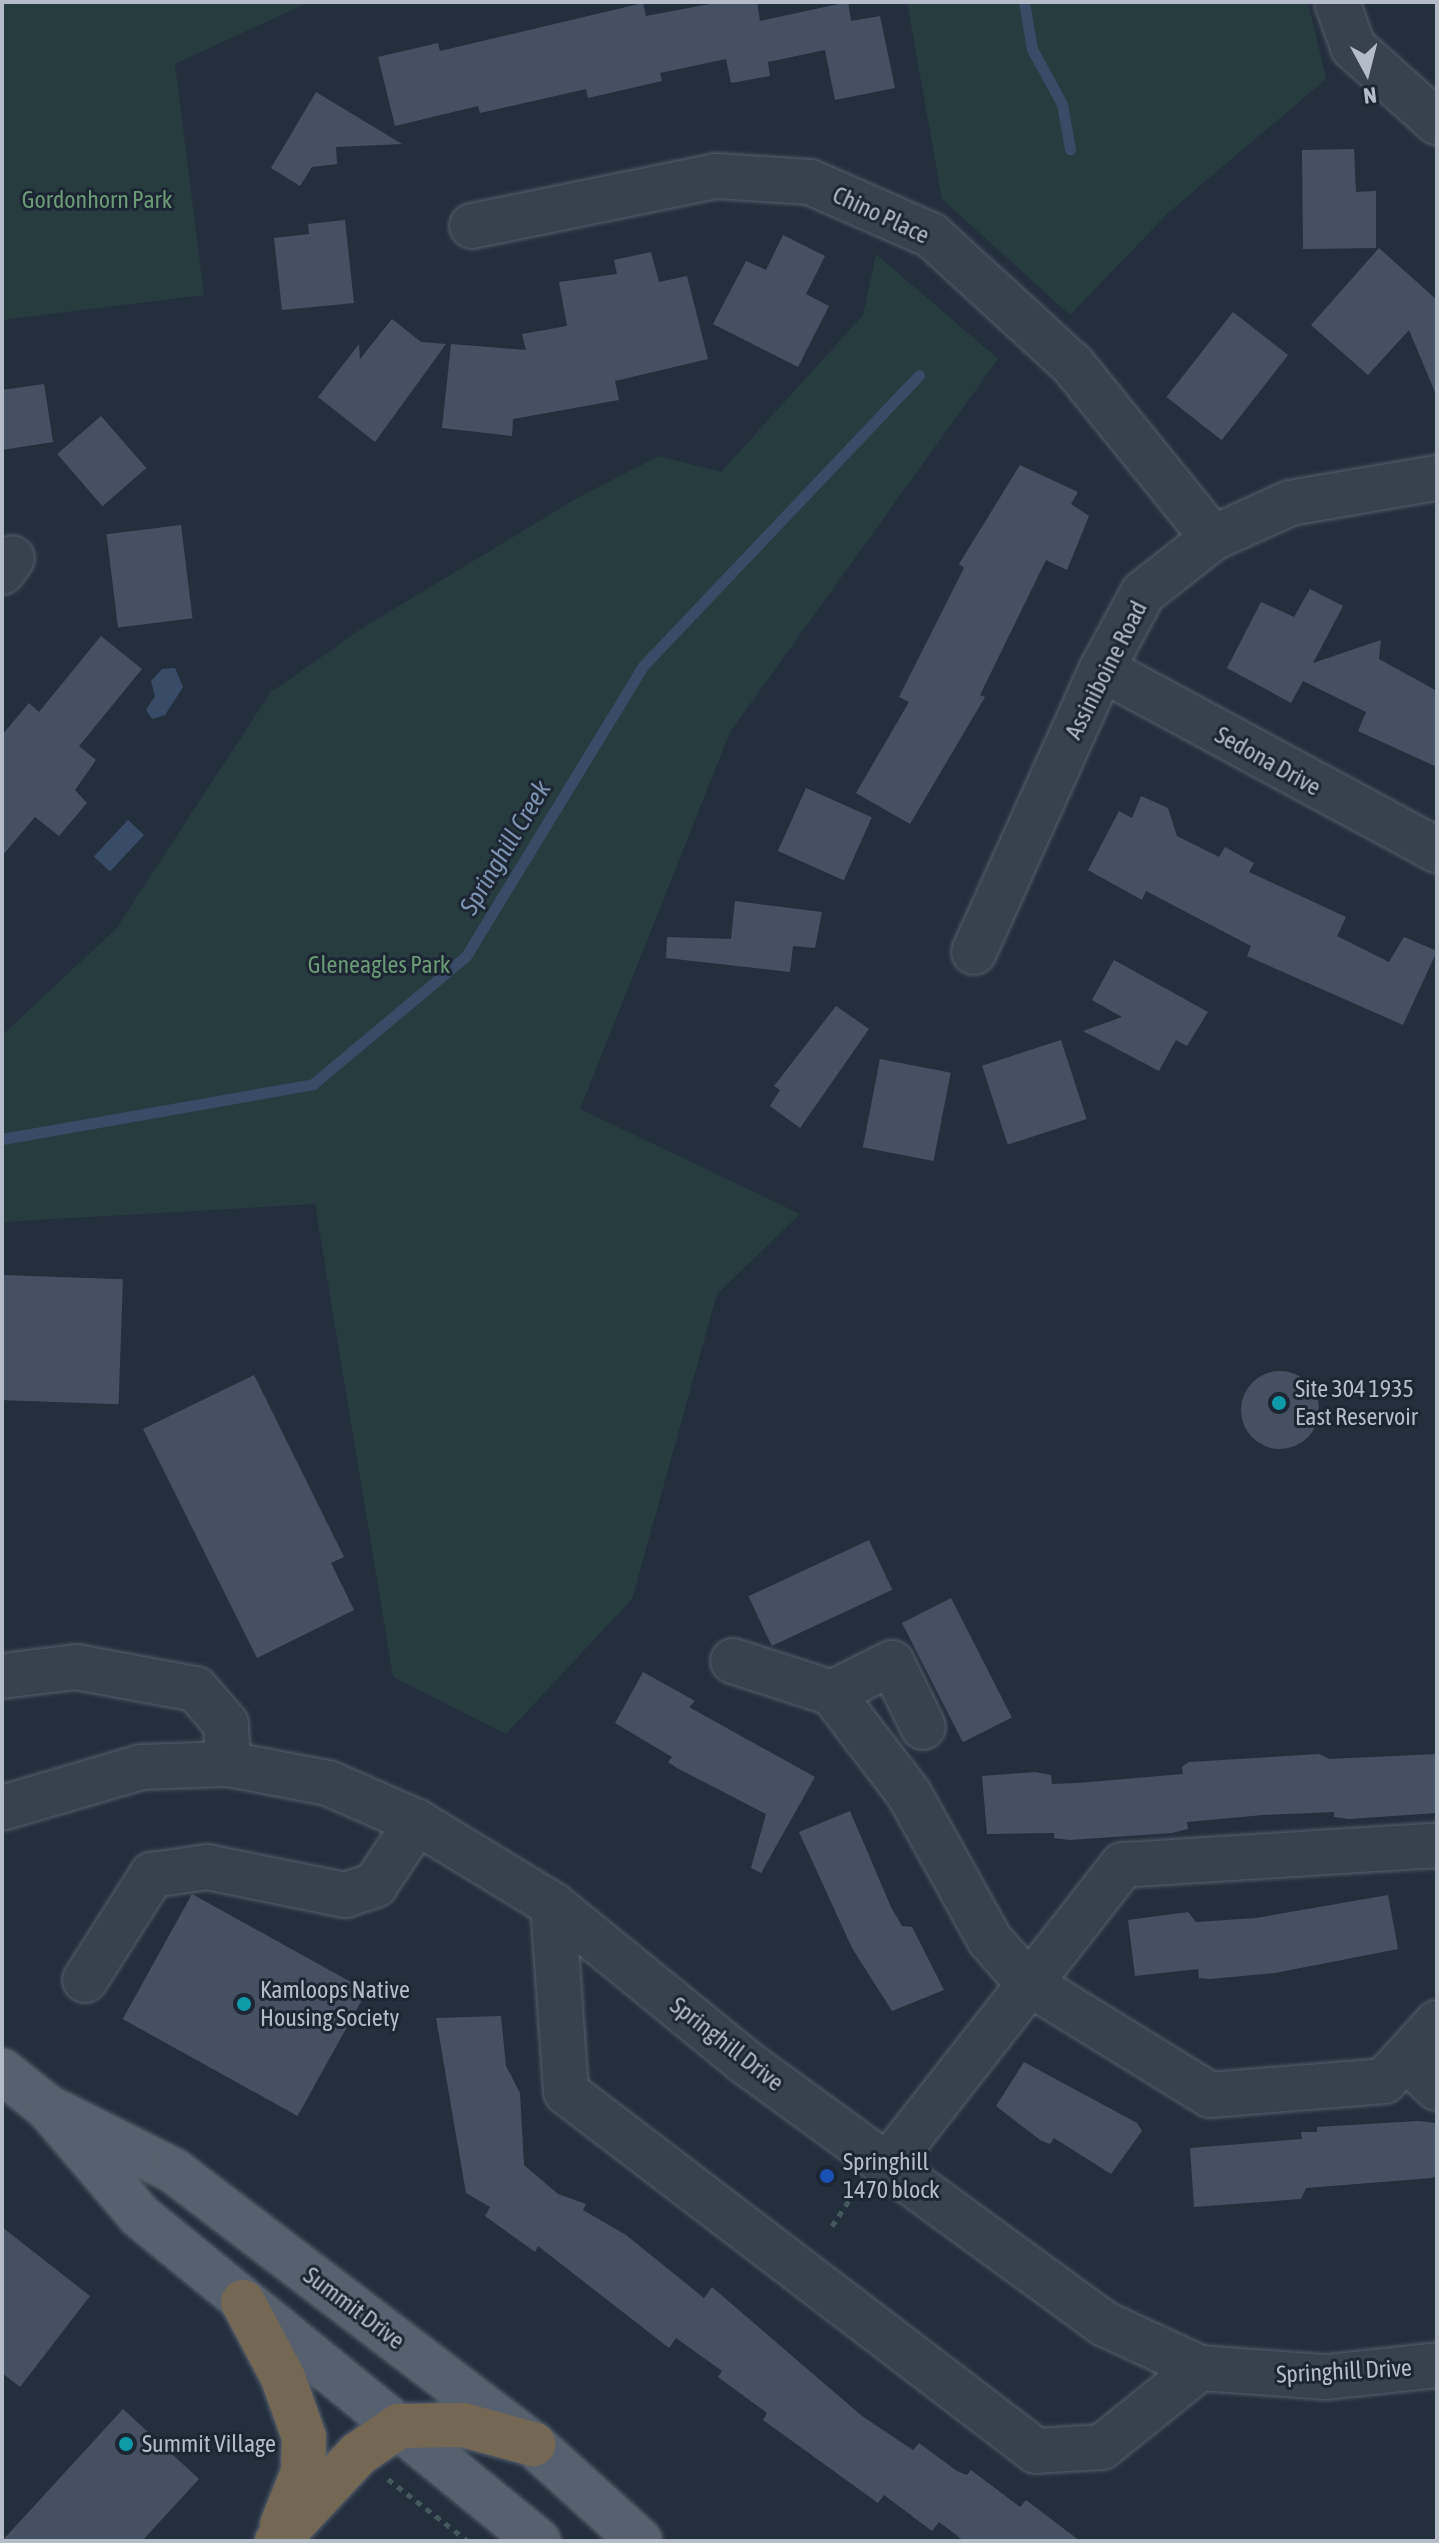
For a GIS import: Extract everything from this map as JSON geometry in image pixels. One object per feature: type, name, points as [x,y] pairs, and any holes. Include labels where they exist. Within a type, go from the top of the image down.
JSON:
[{"type":"highway","points":[[243,2302],[283,2378],[304,2437],[303,2472],[294,2503],[275,2541]]},
{"type":"highway","points":[[275,2541],[358,2454],[399,2426],[463,2425],[533,2444]]},
{"type":"main road","name":"Summit Drive","points":[[2,2071],[47,2107],[140,2216],[538,2541]]},
{"type":"main road","name":"Summit Drive","points":[[47,2107],[174,2171],[533,2444],[640,2541]]},
{"type":"street","points":[[1337,2],[1353,47],[1437,122]]},
{"type":"street","name":"Chino Place","points":[[472,226],[716,176],[810,182],[931,235],[1072,364],[1213,538]]},
{"type":"street","name":"Assiniboine Road","points":[[974,952],[1102,669],[1143,593],[1213,538],[1290,503],[1437,478]]},
{"type":"street","name":"Sedona Drive","points":[[1102,669],[1437,850]]},
{"type":"street","points":[[733,1661],[832,1693],[909,1794],[990,1940],[1027,1982],[1210,2095],[1384,2081],[1437,2023]]},
{"type":"street","points":[[832,1693],[892,1663],[923,1727]]},
{"type":"street","points":[[2,1676],[76,1667],[196,1689],[226,1724],[228,1764]]},
{"type":"street","name":"Springhill Drive","points":[[2,1808],[141,1767],[228,1764],[328,1783],[417,1822],[553,1905],[744,2061],[889,2163],[1105,2324],[1200,2368],[1327,2377],[1437,2365]]},
{"type":"street","points":[[85,1980],[152,1875],[207,1867],[345,1895],[375,1885],[417,1822]]},
{"type":"street","points":[[889,2163],[1027,1982],[1123,1865],[1437,1845]]},
{"type":"street","points":[[553,1905],[566,2092],[1036,2451],[1102,2447],[1200,2368]]},
{"type":"street","points":[[1405,2058],[1437,2088]]},
{"type":"path","points":[[832,2226],[853,2195]]},
{"type":"path","points":[[381,2473],[468,2541]]},
{"type":"green space","name":"Gordonhorn Park","points":[[2,2],[309,2],[175,64],[204,295],[2,320]]},
{"type":"green space","points":[[907,2],[1308,2],[1326,79],[1169,212],[1070,315],[942,199]]},
{"type":"green space","name":"Gleneagles Park","points":[[876,254],[998,359],[730,732],[580,1109],[800,1214],[717,1294],[632,1599],[506,1734],[393,1677],[315,1204],[2,1222],[2,1035],[116,929],[270,693],[364,627],[579,497],[659,456],[721,472],[863,315]]},
{"type":"water","points":[[175,668],[183,687],[165,715],[152,719],[146,710],[155,696],[151,681],[162,669]]},
{"type":"water","points":[[128,820],[144,835],[110,872],[94,857]]},
{"type":"building","points":[[720,2],[757,2],[760,21],[848,2],[851,21],[880,16],[895,88],[835,100],[825,50],[768,62],[770,76],[731,83],[726,59],[660,73],[662,81],[588,98],[586,89],[480,113],[478,106],[395,126],[378,57],[438,43],[440,51],[643,3],[646,16]]},
{"type":"building","points":[[316,92],[402,144],[336,147],[337,164],[312,167],[300,186],[271,168]]},
{"type":"building","points":[[1354,149],[1356,192],[1376,191],[1376,248],[1303,249],[1302,150]]},
{"type":"building","points":[[345,220],[354,303],[282,310],[274,238],[309,234],[308,224]]},
{"type":"building","points":[[783,235],[825,256],[806,294],[829,306],[798,367],[713,324],[746,261],[766,270]]},
{"type":"building","points":[[1379,248],[1437,300],[1437,397],[1409,330],[1368,375],[1311,325]]},
{"type":"building","points":[[651,252],[659,282],[687,276],[708,359],[615,381],[619,400],[513,419],[512,436],[442,428],[451,344],[526,350],[522,334],[567,326],[559,282],[617,274],[614,260]]},
{"type":"building","points":[[1233,312],[1288,355],[1222,440],[1167,397]]},
{"type":"building","points":[[392,319],[421,342],[446,344],[375,442],[318,397],[359,344],[360,359]]},
{"type":"building","points":[[44,384],[53,442],[2,450],[2,390]]},
{"type":"building","points":[[101,416],[146,468],[102,506],[57,454]]},
{"type":"building","points":[[1020,465],[1078,492],[1071,504],[1089,516],[1067,570],[1046,560],[980,695],[985,697],[910,824],[856,793],[909,702],[899,697],[964,568],[959,564]]},
{"type":"building","points":[[181,525],[192,618],[118,627],[107,534]]},
{"type":"building","points":[[1310,589],[1343,606],[1313,663],[1381,640],[1379,659],[1437,691],[1437,767],[1358,731],[1366,712],[1303,681],[1291,703],[1227,668],[1261,602],[1294,617]]},
{"type":"building","points":[[101,636],[142,669],[79,746],[96,760],[75,790],[87,803],[59,836],[35,817],[2,856],[2,735],[29,703],[39,712]]},
{"type":"building","points":[[806,788],[872,817],[844,880],[778,851]]},
{"type":"building","points":[[1141,796],[1168,808],[1177,836],[1219,857],[1225,847],[1254,863],[1249,872],[1346,917],[1337,936],[1389,962],[1404,937],[1437,951],[1403,1025],[1247,956],[1251,946],[1146,891],[1142,900],[1088,870],[1119,811],[1132,818]]},
{"type":"building","points":[[735,901],[822,912],[815,948],[793,946],[790,972],[666,958],[667,937],[731,939]]},
{"type":"building","points":[[1114,960],[1208,1012],[1187,1046],[1176,1040],[1159,1071],[1083,1031],[1122,1017],[1092,1000]]},
{"type":"building","points":[[836,1006],[869,1029],[800,1128],[770,1106],[780,1090],[774,1086]]},
{"type":"building","points":[[1061,1040],[1087,1119],[1008,1145],[982,1066]]},
{"type":"building","points":[[880,1059],[951,1073],[934,1161],[863,1147]]},
{"type":"building","points":[[2,1275],[123,1279],[119,1404],[2,1400]]},
{"type":"building","name":"Site 304 1935 East Reservoir","points":[[1280,1371],[1295,1374],[1308,1382],[1316,1395],[1319,1410],[1316,1425],[1308,1438],[1295,1446],[1280,1449],[1265,1446],[1252,1438],[1244,1425],[1241,1410],[1244,1395],[1252,1382],[1265,1374]]},
{"type":"building","points":[[254,1375],[344,1557],[331,1563],[354,1610],[257,1658],[143,1429]]},
{"type":"building","points":[[869,1540],[892,1590],[772,1646],[748,1596]]},
{"type":"building","points":[[951,1598],[1012,1717],[963,1742],[902,1623]]},
{"type":"building","points":[[643,1672],[695,1701],[689,1707],[815,1777],[761,1873],[751,1868],[766,1814],[677,1768],[668,1762],[672,1757],[615,1723]]},
{"type":"building","points":[[1320,1754],[1329,1759],[1437,1754],[1437,1813],[1349,1819],[1334,1817],[1334,1812],[1263,1815],[1187,1822],[1188,1829],[1172,1833],[1070,1840],[1054,1838],[1054,1833],[987,1834],[982,1776],[1035,1772],[1051,1775],[1052,1784],[1078,1783],[1183,1774],[1182,1767],[1189,1762]]},
{"type":"building","points":[[850,1811],[891,1907],[902,1926],[912,1927],[944,1990],[892,2011],[852,1948],[799,1832]]},
{"type":"building","name":"Kamloops Native Housing Society","points":[[192,1894],[367,1991],[298,2116],[123,2019]]},
{"type":"building","points":[[1388,1895],[1398,1949],[1275,1973],[1210,1979],[1199,1978],[1198,1969],[1135,1976],[1128,1920],[1188,1912],[1196,1922],[1256,1918]]},
{"type":"building","points":[[501,2016],[506,2066],[520,2093],[524,2165],[558,2194],[586,2204],[583,2210],[626,2235],[704,2298],[712,2287],[862,2416],[913,2450],[919,2443],[957,2471],[967,2475],[971,2470],[1020,2507],[1026,2500],[1080,2541],[964,2541],[939,2522],[932,2531],[884,2495],[878,2503],[763,2420],[767,2413],[718,2377],[722,2371],[676,2338],[669,2348],[538,2246],[535,2252],[485,2216],[490,2207],[466,2193],[436,2018]]},
{"type":"building","points":[[1024,2062],[1137,2123],[1142,2131],[1111,2174],[1054,2138],[1050,2144],[1040,2140],[996,2106]]},
{"type":"building","points":[[1418,2121],[1437,2123],[1437,2175],[1432,2178],[1306,2188],[1301,2199],[1194,2207],[1190,2148],[1302,2139],[1301,2132],[1317,2132],[1317,2127]]},
{"type":"building","points":[[2,2227],[90,2296],[20,2387],[2,2373]]},
{"type":"building","name":"Summit Village","points":[[123,2409],[199,2479],[142,2541],[2,2541]]},
{"type":"waterway","name":"Springhill Creek","points":[[1024,2],[1032,49],[1062,104],[1070,149]]},
{"type":"waterway","name":"Springhill Creek","points":[[2,1139],[313,1084],[466,956],[643,666],[919,375]]},
{"type":"place","name":"Site 304 1935 East Reservoir","points":[[1279,1403]]},
{"type":"place","name":"Kamloops Native Housing Society","points":[[244,2004]]},
{"type":"place","name":"Springhill 1470 block","points":[[827,2176]]},
{"type":"place","name":"Summit Village","points":[[126,2444]]}]
